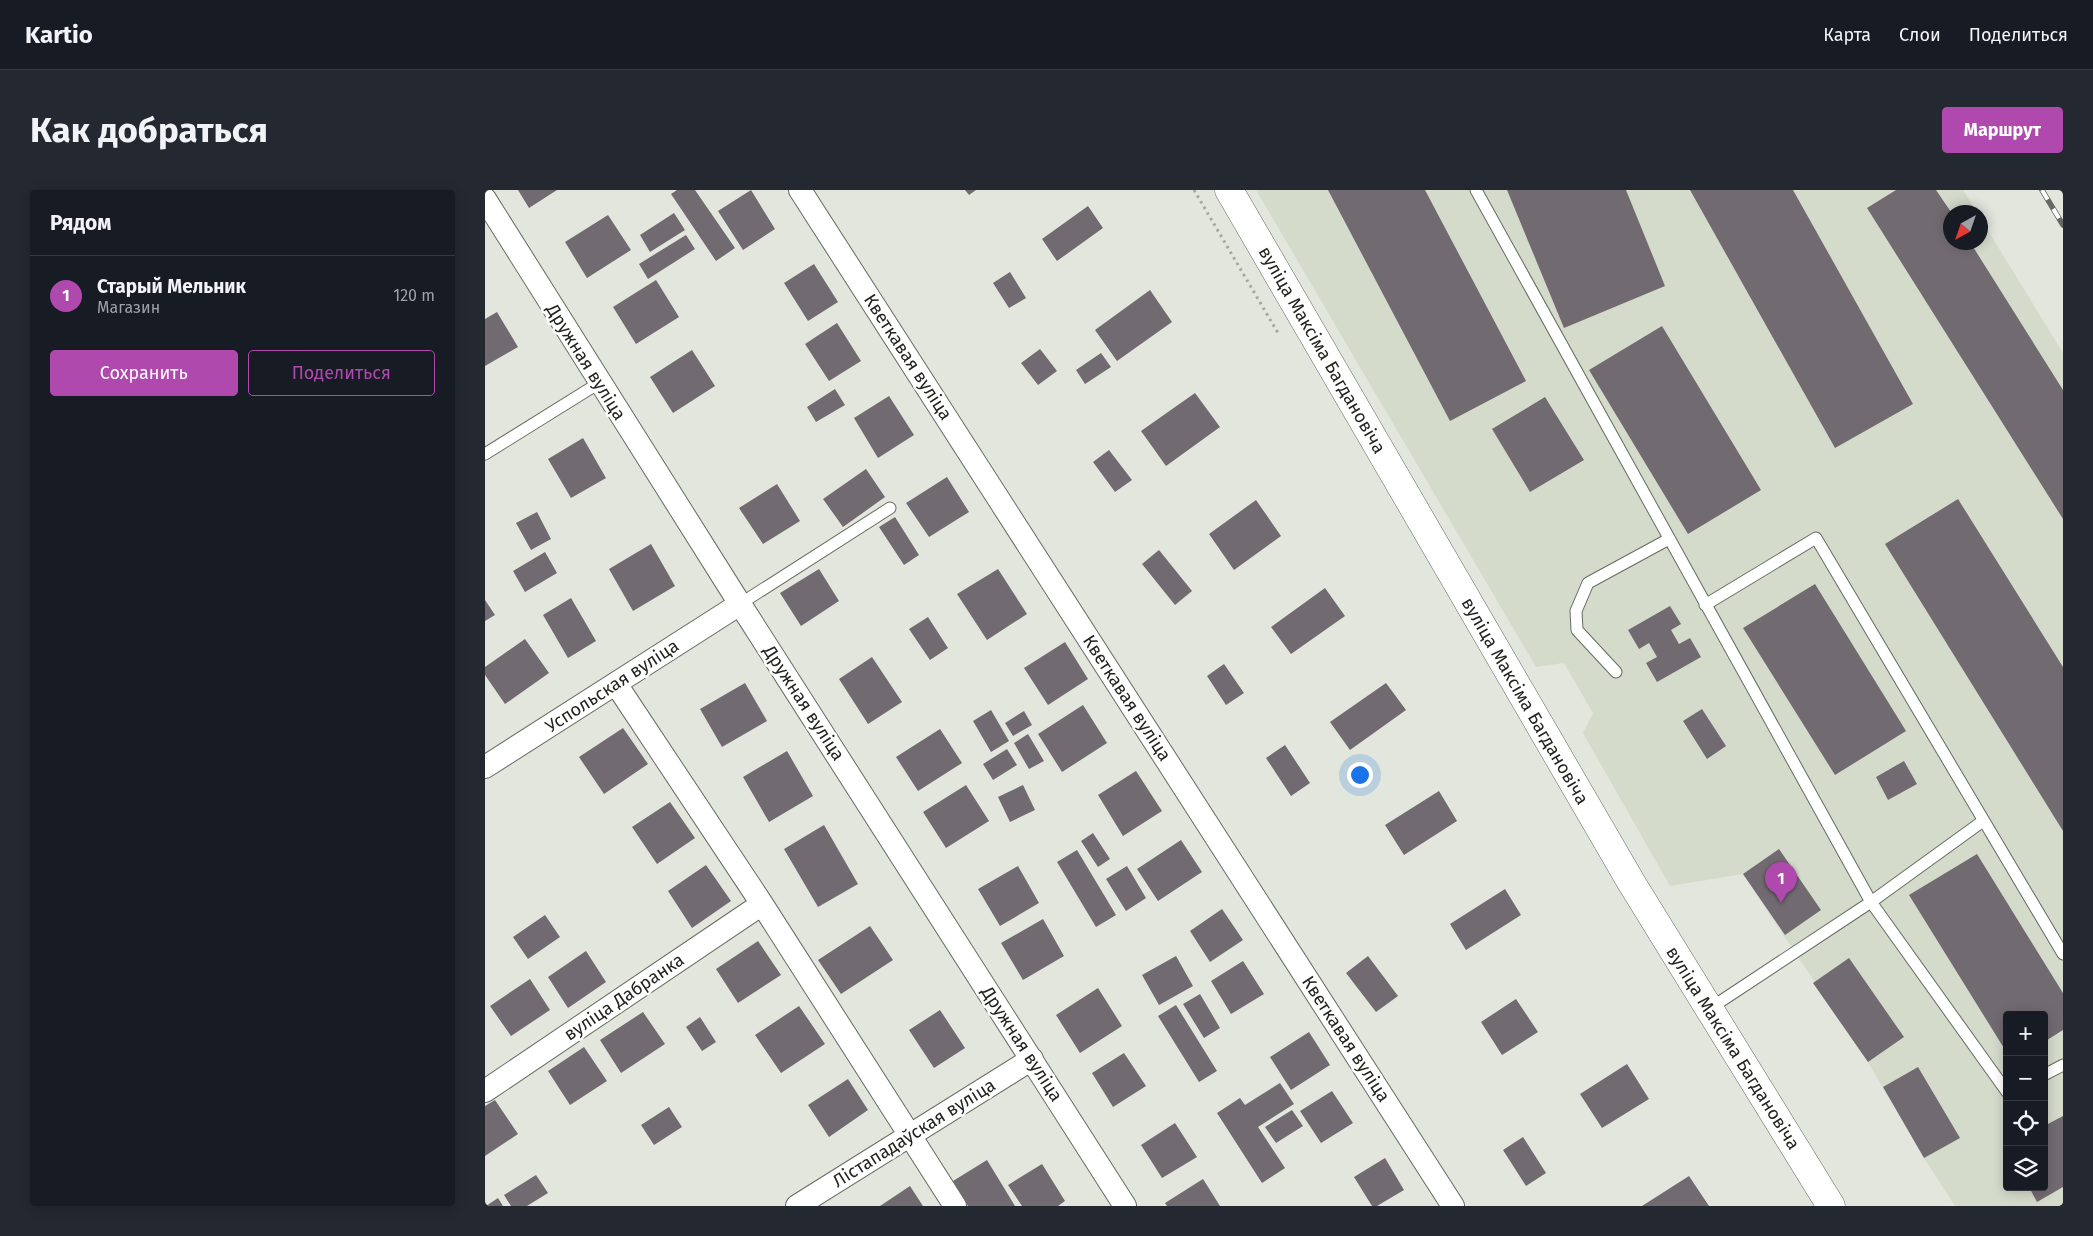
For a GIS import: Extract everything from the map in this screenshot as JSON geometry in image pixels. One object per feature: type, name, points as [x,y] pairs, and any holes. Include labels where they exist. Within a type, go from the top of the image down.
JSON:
[{"type":"main road","name":"вуліца Максіма Багдановіча","points":[[1229,190],[1631,882],[1831,1206]]},
{"type":"street","name":"Кветкавая вуліца","points":[[800,190],[1453,1206]]},
{"type":"street","name":"Дружная вуліца","points":[[485,199],[599,383],[1125,1206]]},
{"type":"street","name":"Успольская вуліца","points":[[485,768],[740,604]]},
{"type":"street","points":[[616,684],[762,904],[955,1206]]},
{"type":"street","name":"вуліца Дабранка","points":[[485,1091],[762,904]]},
{"type":"street","name":"Лістападаўская вуліца","points":[[797,1206],[1032,1059]]},
{"type":"lane","points":[[1476,190],[1871,902],[2003,1086]]},
{"type":"lane","points":[[485,454],[599,383]]},
{"type":"lane","points":[[740,604],[890,508]]},
{"type":"lane","points":[[1705,605],[1816,538],[2063,954]]},
{"type":"lane","points":[[1616,672],[1577,630],[1576,611],[1588,583],[1669,539]]},
{"type":"lane","points":[[1709,1009],[1871,902],[1983,821]]},
{"type":"lane","points":[[2048,1073],[2063,1065]]},
{"type":"shaded area","points":[[1256,190],[1963,190],[1973,205],[1943,205],[1943,250],[1988,250],[1988,230],[2063,353],[2063,1206],[1955,1206],[1924,1158],[1868,1062],[1743,874],[1670,886],[1583,733],[1593,713],[1564,663],[1536,667]]},
{"type":"building","points":[[518,190],[557,190],[529,208]]},
{"type":"building","points":[[677,190],[695,190],[735,248],[716,261],[671,194]]},
{"type":"building","points":[[751,190],[775,229],[743,250],[718,211]]},
{"type":"building","points":[[965,190],[976,190],[969,195]]},
{"type":"building","points":[[1328,190],[1425,190],[1526,381],[1450,421]]},
{"type":"building","points":[[1507,190],[1626,190],[1665,286],[1564,328]]},
{"type":"building","points":[[1690,190],[1793,190],[1913,404],[1835,448]]},
{"type":"building","points":[[1896,190],[1936,190],[1946,205],[1943,205],[1943,250],[1975,250],[2063,390],[2063,519],[1867,208]]},
{"type":"building","points":[[1088,206],[1103,228],[1057,261],[1042,239]]},
{"type":"building","points":[[674,213],[685,230],[650,252],[640,235]]},
{"type":"building","points":[[608,215],[631,250],[587,278],[565,242]]},
{"type":"building","points":[[686,235],[695,249],[648,279],[639,264]]},
{"type":"building","points":[[814,264],[838,302],[808,321],[784,283]]},
{"type":"building","points":[[1010,272],[1026,298],[1009,308],[993,283]]},
{"type":"building","points":[[656,280],[679,317],[636,344],[613,307]]},
{"type":"building","points":[[1150,290],[1172,322],[1117,361],[1095,330]]},
{"type":"building","points":[[497,312],[518,347],[485,366],[485,319]]},
{"type":"building","points":[[837,323],[861,361],[829,381],[805,344]]},
{"type":"building","points":[[1662,326],[1761,490],[1688,534],[1589,370]]},
{"type":"building","points":[[1040,349],[1057,371],[1038,385],[1021,363]]},
{"type":"building","points":[[692,350],[715,386],[673,413],[650,377]]},
{"type":"building","points":[[1101,353],[1111,367],[1085,384],[1076,370]]},
{"type":"building","points":[[835,389],[845,405],[816,422],[807,407]]},
{"type":"building","points":[[1195,393],[1220,427],[1166,466],[1141,431]]},
{"type":"building","points":[[889,396],[914,435],[878,458],[854,418]]},
{"type":"building","points":[[1545,397],[1584,460],[1530,492],[1492,429]]},
{"type":"building","points":[[583,438],[606,478],[571,498],[548,459]]},
{"type":"building","points":[[1109,450],[1132,480],[1115,492],[1093,462]]},
{"type":"building","points":[[866,469],[885,497],[843,527],[823,499]]},
{"type":"building","points":[[947,477],[969,512],[929,537],[906,503]]},
{"type":"building","points":[[777,484],[800,521],[763,544],[739,508]]},
{"type":"building","points":[[1958,499],[2063,667],[2063,831],[1885,544]]},
{"type":"building","points":[[1256,500],[1281,536],[1234,570],[1209,534]]},
{"type":"building","points":[[537,512],[551,539],[531,550],[516,523]]},
{"type":"building","points":[[895,517],[919,555],[904,565],[879,527]]},
{"type":"building","points":[[651,544],[675,586],[633,611],[609,569]]},
{"type":"building","points":[[1159,550],[1192,591],[1175,605],[1142,564]]},
{"type":"building","points":[[545,552],[557,573],[525,592],[513,571]]},
{"type":"building","points":[[819,569],[839,601],[801,626],[780,593]]},
{"type":"building","points":[[998,569],[1027,614],[987,640],[957,594]]},
{"type":"building","points":[[1815,584],[1906,731],[1835,775],[1743,628]]},
{"type":"building","points":[[1325,588],[1345,616],[1291,654],[1271,627]]},
{"type":"building","points":[[571,598],[596,641],[568,658],[543,615]]},
{"type":"building","points":[[485,600],[495,615],[485,621]]},
{"type":"building","points":[[1670,606],[1681,624],[1671,630],[1679,644],[1690,638],[1701,657],[1657,682],[1646,663],[1657,657],[1649,643],[1639,649],[1628,630]]},
{"type":"building","points":[[928,617],[948,648],[930,660],[909,629]]},
{"type":"building","points":[[525,639],[549,673],[505,704],[485,675],[485,667]]},
{"type":"building","points":[[1065,642],[1088,679],[1048,705],[1024,668]]},
{"type":"building","points":[[872,657],[902,702],[868,724],[839,679]]},
{"type":"building","points":[[1224,664],[1244,693],[1226,705],[1207,676]]},
{"type":"building","points":[[745,683],[767,721],[722,747],[700,709]]},
{"type":"building","points":[[1386,683],[1406,710],[1350,750],[1330,722]]},
{"type":"building","points":[[1083,705],[1107,743],[1062,772],[1038,734]]},
{"type":"building","points":[[1702,709],[1726,746],[1707,759],[1683,721]]},
{"type":"building","points":[[991,710],[1009,741],[991,752],[973,721]]},
{"type":"building","points":[[1024,711],[1032,725],[1013,736],[1005,723]]},
{"type":"building","points":[[623,728],[648,764],[604,794],[579,757]]},
{"type":"building","points":[[940,729],[962,763],[918,791],[896,757]]},
{"type":"building","points":[[1028,734],[1044,761],[1029,769],[1014,743]]},
{"type":"building","points":[[1285,745],[1310,783],[1291,796],[1266,758]]},
{"type":"building","points":[[1007,749],[1017,765],[993,780],[983,764]]},
{"type":"building","points":[[787,751],[813,796],[769,822],[743,777]]},
{"type":"building","points":[[1904,761],[1917,784],[1888,800],[1876,777]]},
{"type":"building","points":[[1136,771],[1162,811],[1123,836],[1098,795]]},
{"type":"building","points":[[966,785],[989,821],[946,848],[923,812]]},
{"type":"building","points":[[1023,785],[1035,810],[1010,822],[998,797]]},
{"type":"building","points":[[1439,791],[1457,821],[1404,855],[1385,825]]},
{"type":"building","points":[[670,802],[695,838],[657,864],[632,827]]},
{"type":"building","points":[[824,825],[858,884],[818,907],[784,849]]},
{"type":"building","points":[[1093,833],[1110,859],[1098,867],[1081,841]]},
{"type":"building","points":[[1181,840],[1202,872],[1158,901],[1137,869]]},
{"type":"building","points":[[1779,849],[1821,910],[1785,935],[1743,874]]},
{"type":"building","points":[[1077,850],[1116,915],[1096,927],[1057,862]]},
{"type":"building","points":[[1977,854],[2063,993],[2063,1030],[2048,1039],[2048,1011],[2003,1011],[2003,1047],[1909,895]]},
{"type":"building","points":[[706,865],[731,901],[692,928],[668,891]]},
{"type":"building","points":[[1018,866],[1039,903],[1000,926],[978,889]]},
{"type":"building","points":[[1127,866],[1146,898],[1126,911],[1106,879]]},
{"type":"building","points":[[1505,889],[1521,915],[1466,950],[1450,924]]},
{"type":"building","points":[[1222,909],[1243,940],[1210,962],[1190,931]]},
{"type":"building","points":[[545,915],[560,937],[528,959],[513,937]]},
{"type":"building","points":[[1043,919],[1064,956],[1023,980],[1001,943]]},
{"type":"building","points":[[870,926],[893,960],[841,994],[818,960]]},
{"type":"building","points":[[758,941],[781,975],[738,1003],[716,969]]},
{"type":"building","points":[[586,951],[606,982],[568,1008],[548,977]]},
{"type":"building","points":[[1176,956],[1193,986],[1159,1005],[1142,975]]},
{"type":"building","points":[[1368,956],[1398,996],[1376,1012],[1346,973]]},
{"type":"building","points":[[1849,958],[1904,1037],[1868,1062],[1813,983]]},
{"type":"building","points":[[1243,961],[1264,994],[1231,1014],[1211,981]]},
{"type":"building","points":[[530,979],[550,1010],[511,1036],[490,1006]]},
{"type":"building","points":[[1098,988],[1122,1026],[1080,1053],[1056,1015]]},
{"type":"building","points":[[1200,994],[1220,1028],[1204,1038],[1183,1004]]},
{"type":"building","points":[[1516,999],[1538,1032],[1502,1055],[1481,1022]]},
{"type":"building","points":[[1176,1005],[1217,1071],[1199,1082],[1158,1016]]},
{"type":"building","points":[[799,1006],[825,1044],[781,1073],[755,1035]]},
{"type":"building","points":[[940,1010],[965,1048],[934,1068],[909,1030]]},
{"type":"building","points":[[643,1012],[665,1044],[621,1073],[600,1040]]},
{"type":"building","points":[[700,1017],[716,1042],[702,1051],[686,1027]]},
{"type":"building","points":[[1309,1032],[1330,1065],[1291,1090],[1270,1057]]},
{"type":"building","points":[[584,1047],[607,1081],[570,1105],[548,1071]]},
{"type":"building","points":[[1124,1053],[1146,1086],[1113,1107],[1092,1073]]},
{"type":"building","points":[[1627,1064],[1649,1099],[1602,1128],[1580,1094]]},
{"type":"building","points":[[1918,1067],[1960,1138],[1924,1158],[1883,1087]]},
{"type":"building","points":[[848,1079],[868,1110],[829,1137],[808,1105]]},
{"type":"building","points":[[1280,1083],[1294,1104],[1258,1127],[1285,1168],[1262,1183],[1217,1113],[1240,1098],[1245,1105]]},
{"type":"building","points":[[1332,1091],[1353,1123],[1321,1143],[1300,1111]]},
{"type":"building","points":[[495,1100],[518,1134],[485,1156],[485,1106]]},
{"type":"building","points":[[669,1107],[682,1127],[654,1145],[641,1125]]},
{"type":"building","points":[[1292,1110],[1303,1126],[1276,1143],[1265,1127]]},
{"type":"building","points":[[2063,1116],[2063,1187],[2037,1202],[2031,1191],[2048,1191],[2048,1124]]},
{"type":"building","points":[[1175,1123],[1197,1157],[1162,1178],[1141,1145]]},
{"type":"building","points":[[1523,1137],[1546,1173],[1526,1186],[1503,1150]]},
{"type":"building","points":[[1385,1158],[1404,1190],[1377,1206],[1372,1206],[1354,1177]]},
{"type":"building","points":[[987,1160],[1015,1206],[968,1206],[953,1181]]},
{"type":"building","points":[[1042,1164],[1065,1201],[1058,1206],[1022,1206],[1008,1185]]},
{"type":"building","points":[[536,1175],[548,1193],[527,1206],[511,1206],[504,1195]]},
{"type":"building","points":[[1689,1176],[1709,1206],[1642,1206]]},
{"type":"building","points":[[1203,1179],[1220,1206],[1167,1206],[1165,1203]]},
{"type":"building","points":[[910,1186],[923,1206],[880,1206]]},
{"type":"building","points":[[498,1198],[503,1206],[486,1206]]},
{"type":"railway","points":[[2042,190],[2063,225]]},
{"type":"place","name":"Старый Мельник","points":[[1781,903]]}]
